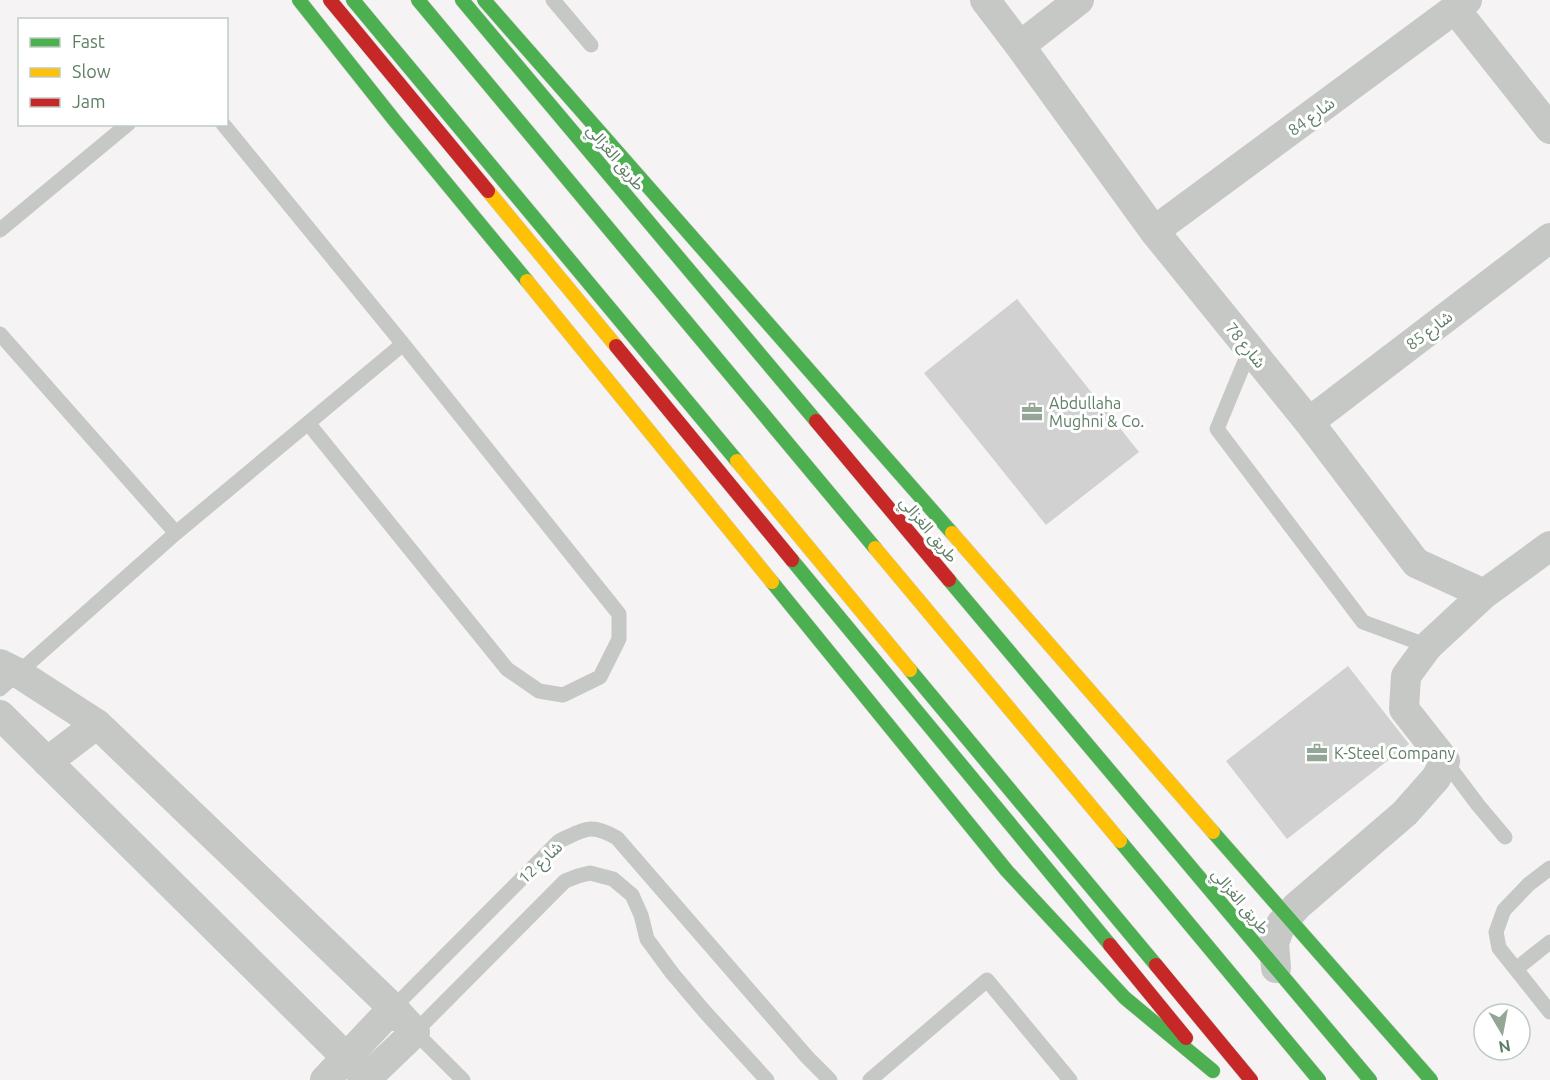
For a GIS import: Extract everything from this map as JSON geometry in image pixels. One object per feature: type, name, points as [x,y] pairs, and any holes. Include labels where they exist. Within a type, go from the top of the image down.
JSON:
[{"type":"main road","points":[[299,0],[395,121],[1007,871],[1125,999],[1217,1075]]},
{"type":"main road","points":[[330,0],[1217,1075]]},
{"type":"main road","points":[[353,0],[1251,1080]]},
{"type":"main road","points":[[418,0],[1319,1080]]},
{"type":"main road","name":"طريق الغزالي","points":[[462,0],[1370,1080]]},
{"type":"main road","points":[[484,0],[1431,1080]]},
{"type":"street","name":"شارع 78","points":[[985,0],[1154,231],[1309,422],[1416,563],[1484,594]]},
{"type":"street","points":[[1020,46],[1080,0]]},
{"type":"street","points":[[1461,4],[1550,129]]},
{"type":"street","name":"شارع 84","points":[[1154,231],[1461,4]]},
{"type":"street","name":"شارع 85","points":[[1309,422],[1550,238]]},
{"type":"street","points":[[1276,968],[1274,943],[1281,924],[1297,906],[1406,813],[1436,778],[1445,760],[1404,709],[1406,676],[1428,646],[1484,594],[1550,546]]},
{"type":"street","points":[[6,675],[97,724],[393,1008],[415,1032]]},
{"type":"street","points":[[0,715],[360,1072]]},
{"type":"street","points":[[47,762],[97,724]]},
{"type":"street","name":"شارع 12","points":[[360,1072],[393,1008]]},
{"type":"street","name":"شارع 12","points":[[325,1080],[360,1072],[415,1032]]},
{"type":"lane","points":[[553,0],[591,45]]},
{"type":"lane","points":[[0,230],[126,126]]},
{"type":"lane","points":[[225,126],[619,614],[619,639],[600,677],[563,695],[539,691],[507,669],[308,423]]},
{"type":"lane","points":[[0,333],[176,533]]},
{"type":"lane","points":[[6,675],[403,344]]},
{"type":"lane","points":[[1250,349],[1217,429],[1363,622],[1428,646]]},
{"type":"lane","points":[[1445,760],[1505,837]]},
{"type":"lane","name":"شارع 12","points":[[393,1008],[559,841],[585,829],[602,830],[617,838],[807,1057],[830,1080]]},
{"type":"lane","points":[[1550,868],[1504,910],[1496,932],[1498,948],[1550,1012]]},
{"type":"lane","name":"شارع 12","points":[[415,1032],[565,881],[590,873],[613,879],[632,895],[641,915],[647,939],[705,1012],[767,1080]]},
{"type":"lane","points":[[1516,969],[1550,942]]},
{"type":"lane","points":[[870,1080],[987,980],[1070,1080]]},
{"type":"lane","points":[[415,1032],[464,1080]]},
{"type":"building","name":"Abdullaha Mughni & Co.","points":[[1017,299],[1139,452],[1046,525],[924,373]]},
{"type":"building","name":"K-Steel Company","points":[[1348,666],[1409,744],[1287,839],[1226,761]]},
{"type":"traffic: fast","points":[[299,0],[527,281]]},
{"type":"traffic: fast","points":[[353,0],[737,461]]},
{"type":"traffic: fast","points":[[418,0],[875,548]]},
{"type":"traffic: fast","points":[[462,0],[816,421]]},
{"type":"traffic: fast","points":[[484,0],[952,533]]},
{"type":"traffic: fast","points":[[792,560],[1110,945]]},
{"type":"traffic: fast","points":[[949,580],[1370,1080]]},
{"type":"traffic: fast","points":[[772,582],[1007,871],[1125,998],[1213,1071]]},
{"type":"traffic: fast","points":[[910,670],[1156,965]]},
{"type":"traffic: fast","points":[[1213,832],[1431,1080]]},
{"type":"traffic: fast","points":[[1120,841],[1319,1080]]},
{"type":"traffic: slow","points":[[488,191],[616,346]]},
{"type":"traffic: slow","points":[[527,281],[772,582]]},
{"type":"traffic: slow","points":[[737,461],[910,670]]},
{"type":"traffic: slow","points":[[952,533],[1213,832]]},
{"type":"traffic: slow","points":[[875,548],[1120,841]]},
{"type":"traffic: jam","points":[[330,0],[488,191]]},
{"type":"traffic: jam","points":[[616,346],[792,560]]},
{"type":"traffic: jam","points":[[816,421],[949,580]]},
{"type":"traffic: jam","points":[[1110,945],[1186,1038]]},
{"type":"traffic: jam","points":[[1156,965],[1251,1080]]},
{"type":"place","name":"Abdullaha Mughni & Co.","points":[[1032,412]]},
{"type":"place","name":"K-Steel Company","points":[[1317,753]]}]
